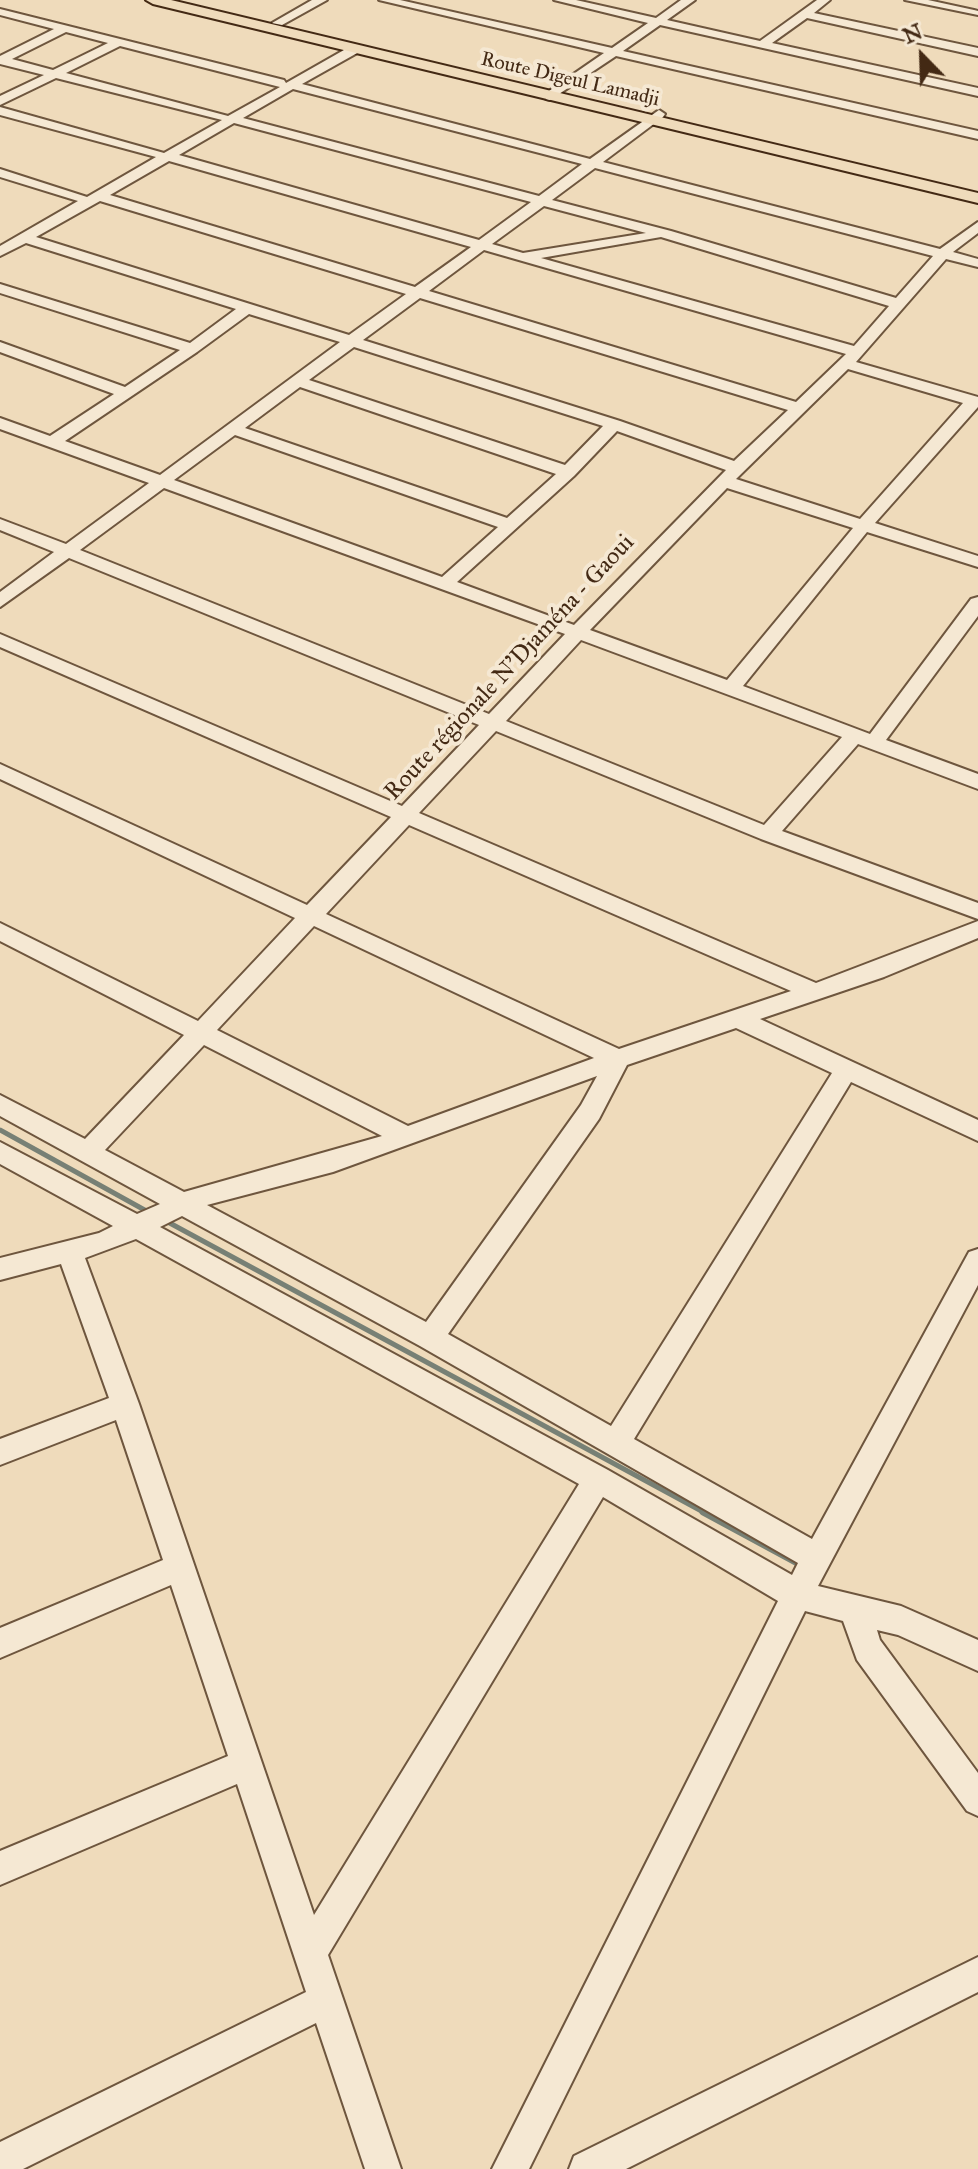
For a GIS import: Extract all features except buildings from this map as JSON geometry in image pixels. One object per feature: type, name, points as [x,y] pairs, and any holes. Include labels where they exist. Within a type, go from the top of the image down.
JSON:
[{"type":"main road","name":"Route Digeul Lamadji","points":[[153,0],[978,191]]},
{"type":"main road","name":"Route Digeul Lamadji","points":[[181,0],[554,93]]},
{"type":"main road","name":"Route Digeul Lamadji","points":[[655,117],[978,198]]},
{"type":"street","points":[[278,23],[321,0]]},
{"type":"street","points":[[385,0],[822,95],[978,135]]},
{"type":"street","points":[[560,0],[762,45],[850,70],[917,79],[978,92]]},
{"type":"street","points":[[554,93],[689,0]]},
{"type":"street","points":[[762,45],[824,0]]},
{"type":"street","points":[[911,0],[976,13]]},
{"type":"street","points":[[0,12],[978,263]]},
{"type":"street","points":[[962,23],[976,13]]},
{"type":"street","points":[[804,14],[946,40],[978,52]]},
{"type":"street","points":[[1,60],[63,29]]},
{"type":"street","points":[[939,57],[946,40]]},
{"type":"street","points":[[0,101],[117,43]]},
{"type":"street","points":[[0,244],[350,47]]},
{"type":"street","points":[[1,60],[666,234],[900,304]]},
{"type":"street","points":[[917,79],[928,68]]},
{"type":"street","points":[[0,111],[481,244],[974,398],[864,525],[731,688]]},
{"type":"street","points":[[0,601],[419,292],[538,200],[655,117]]},
{"type":"street","points":[[0,252],[17,234],[99,196],[163,155]]},
{"type":"street","points":[[0,173],[81,198]]},
{"type":"street","points":[[99,196],[799,408]]},
{"type":"street","points":[[588,214],[612,284]]},
{"type":"street","name":"Route régionale N'Djaména - Gaoui","points":[[87,1153],[576,634],[730,474],[850,357],[943,253],[978,226]]},
{"type":"street","points":[[17,234],[614,424],[730,474],[864,525],[978,562]]},
{"type":"street","points":[[518,256],[666,234]]},
{"type":"street","points":[[0,288],[192,349]]},
{"type":"street","points":[[52,442],[192,349],[247,308]]},
{"type":"street","points":[[0,347],[127,393]]},
{"type":"street","points":[[297,381],[568,472]]},
{"type":"street","points":[[0,423],[731,688],[978,782]]},
{"type":"street","points":[[444,585],[568,472],[614,424]]},
{"type":"street","points":[[232,429],[509,525]]},
{"type":"street","points":[[0,524],[768,834],[978,911]]},
{"type":"street","points":[[768,834],[866,738],[978,603]]},
{"type":"street","points":[[0,640],[815,992]]},
{"type":"street","points":[[0,771],[618,1059]]},
{"type":"street","points":[[0,1269],[104,1242],[142,1226],[177,1206],[333,1162],[407,1137],[618,1059],[921,955],[978,929]]},
{"type":"street","points":[[0,931],[407,1137]]},
{"type":"street","points":[[736,1018],[978,1131]]},
{"type":"street","points":[[430,1338],[590,1112],[618,1059]]},
{"type":"street","points":[[616,1444],[846,1071]]},
{"type":"street","points":[[0,1105],[177,1206],[430,1338],[819,1559]]},
{"type":"street","points":[[0,1152],[142,1226],[598,1479],[797,1595],[901,1621],[978,1656]]},
{"type":"street","points":[[69,1251],[125,1404],[383,2169]]},
{"type":"street","points":[[510,2169],[797,1595],[978,1260]]},
{"type":"street","points":[[0,1452],[125,1404]]},
{"type":"street","points":[[311,1951],[598,1479]]},
{"type":"street","points":[[0,1643],[180,1567]]},
{"type":"street","points":[[855,1611],[868,1649],[978,1800]]},
{"type":"street","points":[[0,1868],[246,1764]]},
{"type":"street","points":[[587,2169],[978,1974]]},
{"type":"street","points":[[0,2161],[326,2000]]},
{"type":"waterway","points":[[0,1130],[150,1213]]},
{"type":"waterway","points":[[166,1221],[707,1514]]},
{"type":"waterway","points":[[703,1512],[801,1565]]}]
